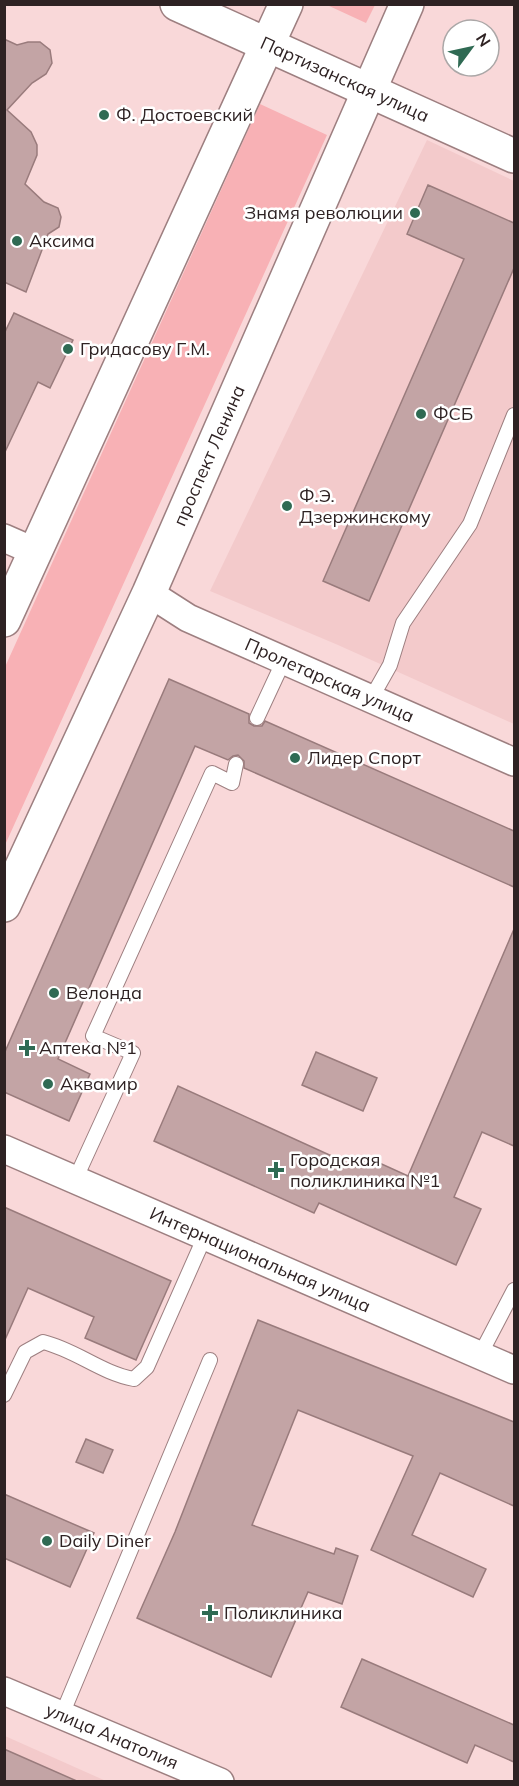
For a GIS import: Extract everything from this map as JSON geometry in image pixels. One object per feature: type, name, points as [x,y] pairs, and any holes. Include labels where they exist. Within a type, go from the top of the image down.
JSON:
[{"type":"main road","name":"Партизанская улица","points":[[177,4],[266,47],[368,89],[514,156]]},
{"type":"main road","points":[[4,620],[286,4]]},
{"type":"main road","name":"проспект Ленина","points":[[4,905],[148,593],[407,4]]},
{"type":"street","points":[[4,538],[36,552]]},
{"type":"street","name":"Пролетарская улица","points":[[148,593],[188,618],[514,762]]},
{"type":"street","name":"Интернациональная улица","points":[[4,1149],[514,1370]]},
{"type":"street","name":"улица Анатолия","points":[[4,1691],[61,1717],[220,1782]]},
{"type":"lane","points":[[372,698],[390,665],[403,623],[470,524],[514,415]]},
{"type":"lane","points":[[257,718],[284,660]]},
{"type":"lane","points":[[75,1180],[133,1053],[93,1036],[212,773],[232,783],[236,764]]},
{"type":"lane","points":[[4,1395],[25,1352],[43,1342],[60,1346],[115,1375],[134,1379],[147,1366],[205,1236]]},
{"type":"lane","points":[[480,1355],[514,1290]]},
{"type":"lane","points":[[61,1717],[210,1360]]},
{"type":"shaded area","points":[[327,5],[375,5],[366,23]]},
{"type":"shaded area","points":[[260,104],[327,135],[5,845],[5,667]]},
{"type":"shaded area","points":[[427,140],[514,181],[514,724],[338,645],[210,591]]},
{"type":"shaded area","points":[[5,1736],[106,1781],[5,1781]]},
{"type":"building","points":[[4,39],[17,45],[40,42],[50,50],[52,63],[46,74],[32,83],[7,110],[31,132],[37,145],[37,155],[25,184],[44,202],[58,208],[61,217],[59,227],[48,234],[26,292],[4,282]]},
{"type":"building","name":"ФСБ","points":[[428,185],[514,223],[514,268],[369,601],[323,581],[464,259],[407,234]]},
{"type":"building","points":[[14,313],[73,340],[50,388],[38,382],[4,454],[4,334]]},
{"type":"building","points":[[169,679],[249,714],[249,723],[254,726],[262,726],[265,721],[514,831],[514,887],[244,768],[244,761],[238,755],[228,760],[195,746],[58,1059],[90,1074],[69,1121],[4,1092],[4,1054]]},
{"type":"building","points":[[514,929],[514,1146],[482,1132],[454,1197],[481,1209],[456,1265],[319,1203],[314,1213],[154,1141],[178,1086],[358,1168],[364,1156],[408,1176]]},
{"type":"building","points":[[316,1052],[377,1078],[363,1111],[302,1085]]},
{"type":"building","points":[[4,1207],[171,1281],[136,1360],[85,1338],[94,1317],[28,1288],[4,1342]]},
{"type":"building","points":[[258,1320],[514,1422],[514,1506],[440,1473],[412,1535],[486,1569],[473,1597],[371,1550],[413,1456],[298,1410],[252,1525],[334,1554],[336,1548],[358,1556],[342,1604],[308,1592],[271,1677],[137,1618],[175,1532]]},
{"type":"building","points":[[86,1439],[113,1450],[103,1473],[76,1462]]},
{"type":"building","points":[[4,1494],[94,1533],[70,1587],[4,1558]]},
{"type":"building","points":[[362,1659],[514,1725],[514,1762],[475,1745],[467,1763],[341,1707]]},
{"type":"building","points":[[4,1749],[79,1782],[4,1782]]},
{"type":"place","name":"Ф. Достоевский","points":[[104,115]]},
{"type":"place","name":"Знамя революции","points":[[415,213]]},
{"type":"place","name":"Аксима","points":[[17,241]]},
{"type":"place","name":"Гридасову Г.М.","points":[[68,349]]},
{"type":"place","name":"ФСБ","points":[[421,414]]},
{"type":"place","name":"Ф.Э. Дзержинскому","points":[[287,506]]},
{"type":"place","name":"Лидер Спорт","points":[[295,758]]},
{"type":"place","name":"Велонда","points":[[54,993]]},
{"type":"place","name":"Аптека №1","points":[[27,1048]]},
{"type":"place","name":"Аквамир","points":[[48,1084]]},
{"type":"place","name":"Городская поликлиника №1","points":[[276,1170]]},
{"type":"place","name":"Daily Diner","points":[[47,1541]]},
{"type":"place","name":"Поликлиника","points":[[210,1613]]}]
